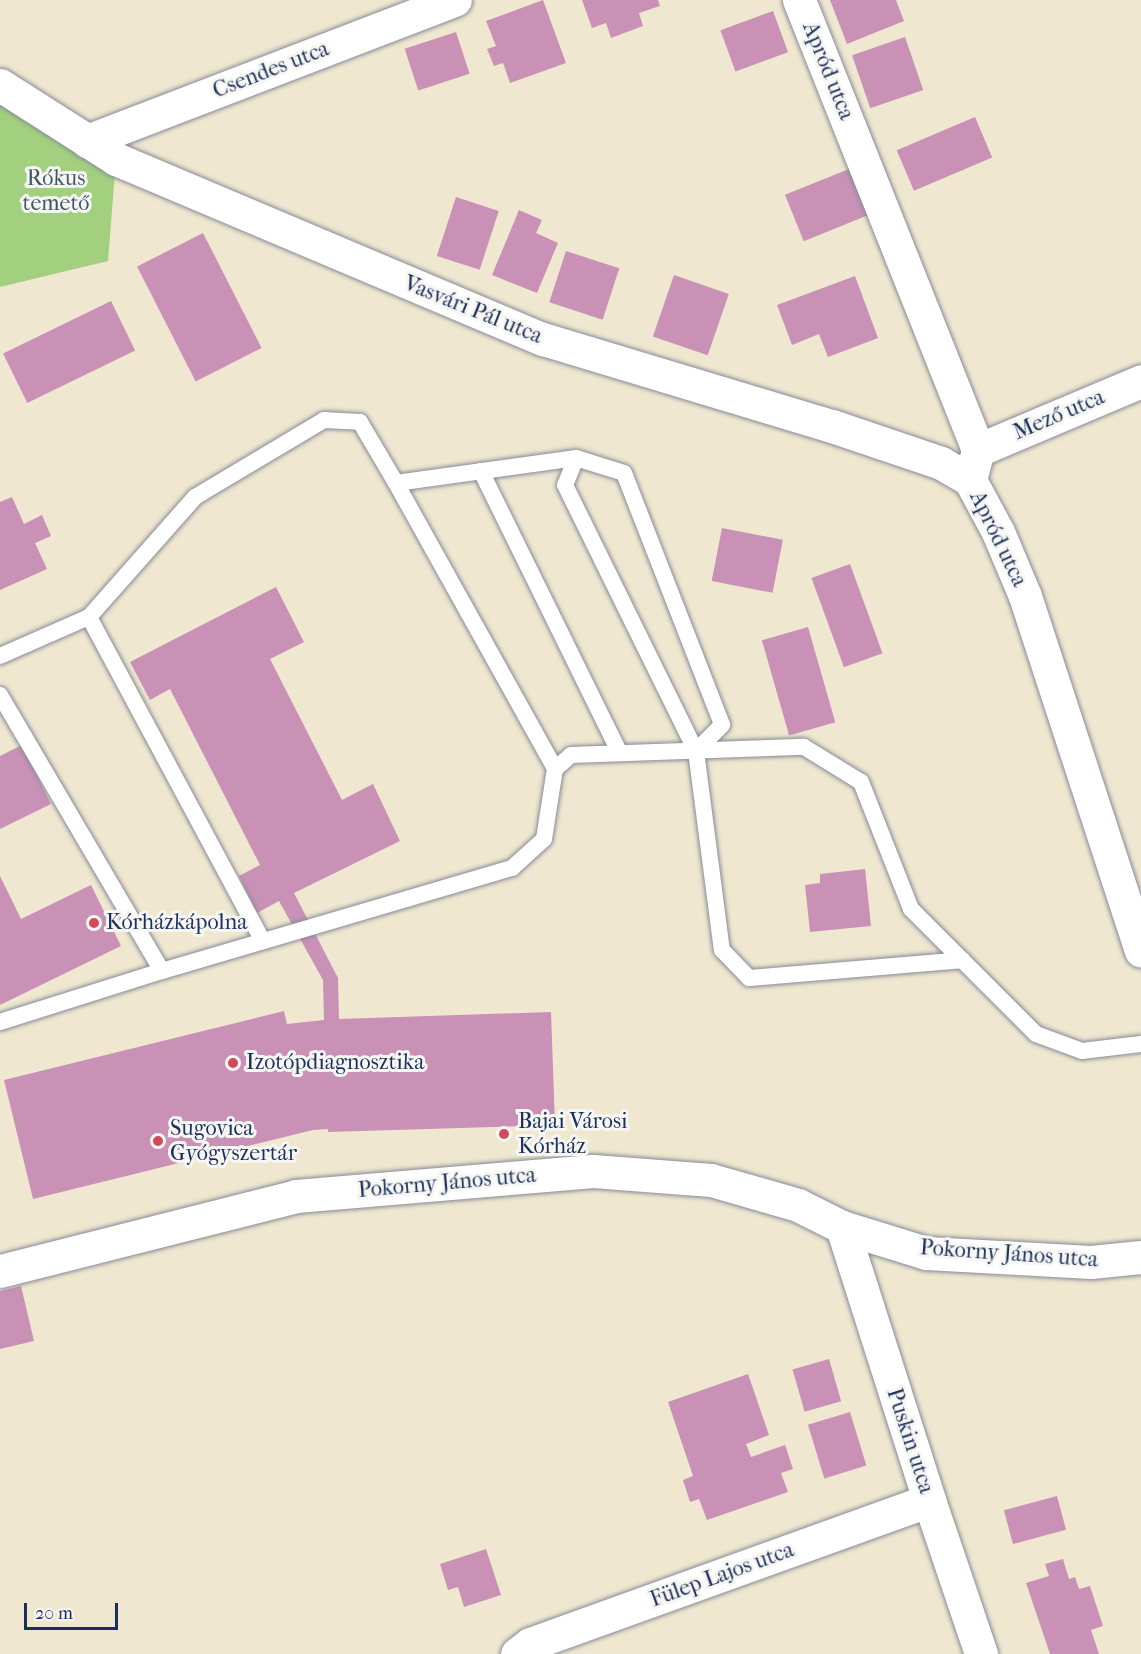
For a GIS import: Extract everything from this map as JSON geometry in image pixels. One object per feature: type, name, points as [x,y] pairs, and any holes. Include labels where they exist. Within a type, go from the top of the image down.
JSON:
[{"type":"street","name":"Csendes utca","points":[[87,141],[455,0]]},
{"type":"street","name":"Apród utca","points":[[799,0],[998,532],[1025,596],[1141,951]]},
{"type":"street","name":"Vasvári Pál utca","points":[[0,85],[116,159],[543,339],[832,426],[941,463],[974,465]]},
{"type":"street","name":"Mező utca","points":[[974,465],[1141,381]]},
{"type":"street","name":"Pokorny János utca","points":[[0,1271],[296,1196],[593,1171],[711,1180],[798,1205],[842,1227],[926,1253],[1091,1262],[1141,1257]]},
{"type":"street","name":"Puskin utca","points":[[842,1227],[928,1500],[981,1654]]},
{"type":"street","name":"Fülep Lajos utca","points":[[517,1654],[530,1644],[928,1500]]},
{"type":"lane","points":[[0,656],[89,617],[195,496],[324,420],[360,422],[555,769]]},
{"type":"lane","points":[[576,458],[566,484],[696,751],[722,950],[749,978],[962,960]]},
{"type":"lane","points":[[396,483],[576,458],[624,473],[722,725],[696,751]]},
{"type":"lane","points":[[481,471],[620,753]]},
{"type":"lane","points":[[89,617],[263,941]]},
{"type":"lane","points":[[0,695],[162,971]]},
{"type":"lane","points":[[0,1022],[162,971],[512,868],[544,838],[555,769],[570,755],[804,747],[861,782],[911,909],[1036,1034],[1082,1051],[1141,1044]]},
{"type":"green space","name":"Rókus temető","points":[[0,85],[116,159],[108,261],[0,287]]},
{"type":"building","points":[[543,0],[566,63],[510,83],[503,63],[494,66],[487,49],[496,46],[486,21]]},
{"type":"building","points":[[582,0],[658,0],[660,6],[639,13],[643,26],[611,38],[606,23],[592,28]]},
{"type":"building","points":[[830,0],[896,0],[904,21],[847,44]]},
{"type":"building","points":[[773,11],[788,52],[735,71],[720,30]]},
{"type":"building","points":[[456,32],[470,74],[418,91],[405,49]]},
{"type":"building","points":[[905,37],[923,90],[870,108],[852,55]]},
{"type":"building","points":[[975,117],[992,158],[914,191],[897,150]]},
{"type":"building","points":[[849,169],[868,215],[804,241],[785,195]]},
{"type":"building","points":[[456,197],[499,211],[480,270],[437,256]]},
{"type":"building","points":[[519,210],[542,220],[536,233],[558,243],[537,293],[492,275]]},
{"type":"building","points":[[203,233],[262,348],[196,382],[137,267]]},
{"type":"building","points":[[566,251],[619,268],[603,320],[549,302]]},
{"type":"building","points":[[674,275],[729,294],[708,355],[653,336]]},
{"type":"building","points":[[855,276],[878,338],[828,357],[819,334],[792,345],[777,305]]},
{"type":"building","points":[[111,301],[135,350],[27,403],[3,354]]},
{"type":"building","points":[[12,497],[24,524],[42,515],[51,536],[35,543],[47,569],[0,590],[0,502]]},
{"type":"building","points":[[722,528],[783,540],[773,593],[712,581]]},
{"type":"building","points":[[850,564],[882,653],[844,667],[811,578]]},
{"type":"building","points":[[276,587],[304,642],[270,659],[342,800],[373,784],[400,841],[294,893],[338,978],[339,1019],[551,1012],[555,1125],[328,1132],[328,1129],[313,1130],[33,1199],[4,1080],[284,1011],[287,1024],[324,1020],[323,980],[279,901],[257,913],[239,876],[260,865],[170,689],[150,700],[130,662]]},
{"type":"building","points":[[808,627],[835,722],[789,735],[762,640]]},
{"type":"building","points":[[22,745],[51,804],[0,829],[0,756]]},
{"type":"building","points":[[865,869],[871,926],[810,932],[805,885],[820,883],[820,874]]},
{"type":"building","points":[[0,876],[21,919],[91,885],[121,946],[0,1005]]},
{"type":"building","points":[[21,1286],[34,1341],[0,1349],[0,1291]]},
{"type":"building","points":[[829,1359],[841,1401],[805,1412],[792,1369]]},
{"type":"building","points":[[748,1374],[769,1435],[746,1444],[751,1457],[785,1445],[793,1469],[781,1473],[788,1492],[707,1520],[699,1499],[690,1502],[683,1480],[693,1476],[668,1402]]},
{"type":"building","points":[[850,1412],[866,1466],[824,1478],[808,1425]]},
{"type":"building","points":[[1057,1496],[1066,1530],[1013,1544],[1004,1510]]},
{"type":"building","points":[[486,1549],[501,1595],[464,1607],[458,1587],[448,1590],[440,1564]]},
{"type":"building","points":[[1063,1559],[1069,1579],[1075,1577],[1079,1589],[1090,1586],[1103,1626],[1091,1630],[1099,1654],[1050,1654],[1026,1583],[1049,1576],[1045,1564]]},
{"type":"place","name":"Kórházkápolna","points":[[94,923]]},
{"type":"place","name":"Izotópdiagnosztika","points":[[233,1063]]},
{"type":"place","name":"Bajai Városi Kórház","points":[[504,1134]]},
{"type":"place","name":"Sugovica Gyógyszertár","points":[[158,1141]]}]
